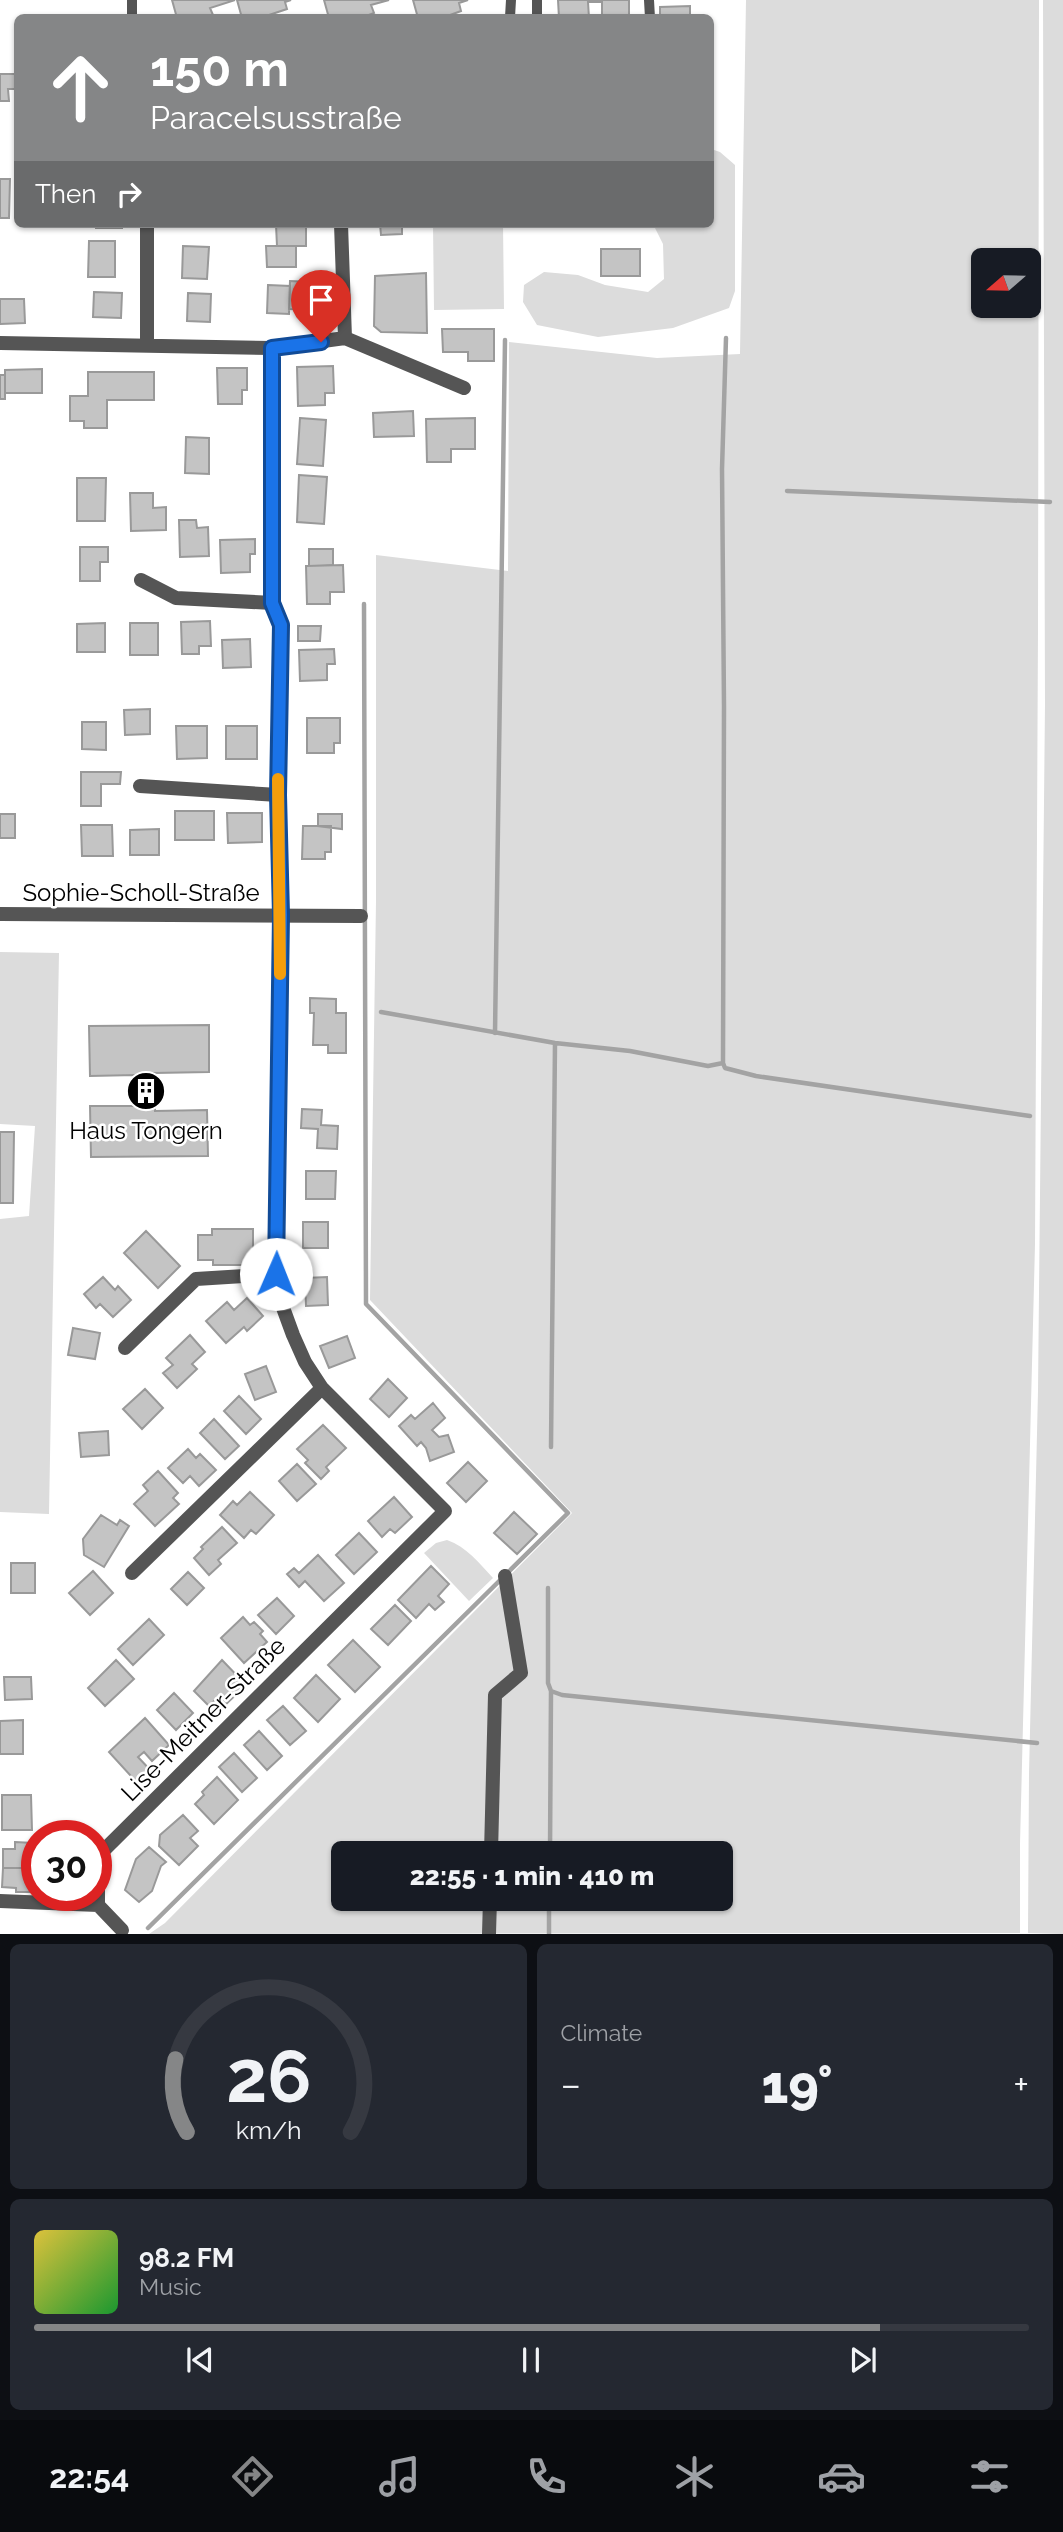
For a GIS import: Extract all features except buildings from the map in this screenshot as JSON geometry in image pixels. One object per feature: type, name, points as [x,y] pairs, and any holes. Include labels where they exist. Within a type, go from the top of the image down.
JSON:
[{"type":"street","points":[[147,228],[147,345]]},
{"type":"street","points":[[341,228],[345,338]]},
{"type":"street","points":[[0,343],[272,348],[345,338],[464,388]]},
{"type":"street","points":[[132,1573],[321,1388],[293,1335],[282,1305],[276,1274],[281,915],[278,795],[281,625],[272,603],[272,348]]},
{"type":"street","points":[[141,580],[176,598],[272,603]]},
{"type":"street","points":[[140,786],[278,795]]},
{"type":"street","name":"Sophie-Scholl-Straße","points":[[0,914],[361,916]]},
{"type":"street","points":[[125,1348],[196,1279],[276,1274]]},
{"type":"street","name":"Lise-Meitner-Straße","points":[[112,1842],[445,1511],[321,1388]]},
{"type":"street","points":[[491,1841],[495,1695],[521,1673],[505,1576]]},
{"type":"street","points":[[0,1901],[21,1902]]},
{"type":"street","points":[[103,1911],[117,1929]]},
{"type":"street","points":[[489,1934],[490,1911]]},
{"type":"shaded area","points":[[746,0],[1039,0],[1039,248],[971,248],[971,318],[1038,318],[1035,1244],[1020,1933],[149,1934],[165,1923],[572,1513],[370,1300],[376,901],[376,555],[508,571],[509,342],[657,358],[740,354]]},
{"type":"shaded area","points":[[1043,0],[1063,0],[1063,1934],[1028,1933],[1038,1391],[1045,704]]},
{"type":"shaded area","points":[[714,150],[720,152],[735,165],[735,291],[729,308],[673,328],[598,337],[537,325],[523,302],[524,285],[544,272],[578,275],[605,285],[648,292],[664,279],[663,244],[655,228],[714,228]]},
{"type":"shaded area","points":[[433,228],[503,228],[504,309],[434,310]]},
{"type":"shaded area","points":[[0,952],[59,953],[49,1514],[0,1512],[0,1219],[29,1216],[35,1126],[0,1124]]},
{"type":"shaded area","points":[[447,1540],[467,1551],[493,1578],[469,1601],[424,1553],[436,1543]]},
{"type":"waterway","points":[[726,338],[722,469],[723,1063],[725,1068],[756,1076],[1030,1116]]},
{"type":"waterway","points":[[495,1033],[505,340]]},
{"type":"waterway","points":[[787,491],[1050,502]]},
{"type":"waterway","points":[[148,1928],[568,1513],[366,1304],[364,604]]},
{"type":"waterway","points":[[381,1012],[555,1043],[630,1051],[708,1066],[723,1063]]},
{"type":"waterway","points":[[551,1447],[555,1043]]},
{"type":"waterway","points":[[548,1588],[548,1683],[551,1691],[562,1695],[1037,1743]]},
{"type":"waterway","points":[[550,1841],[551,1691]]},
{"type":"waterway","points":[[549,1911],[549,1934]]},
{"type":"slow traffic","points":[[278,779],[280,974]]},
{"type":"place","name":"Haus Tongern","points":[[146,1091]]},
{"type":"route","points":[[276,1274],[281,915],[278,795],[281,625],[272,603],[272,348],[321,342]]}]
